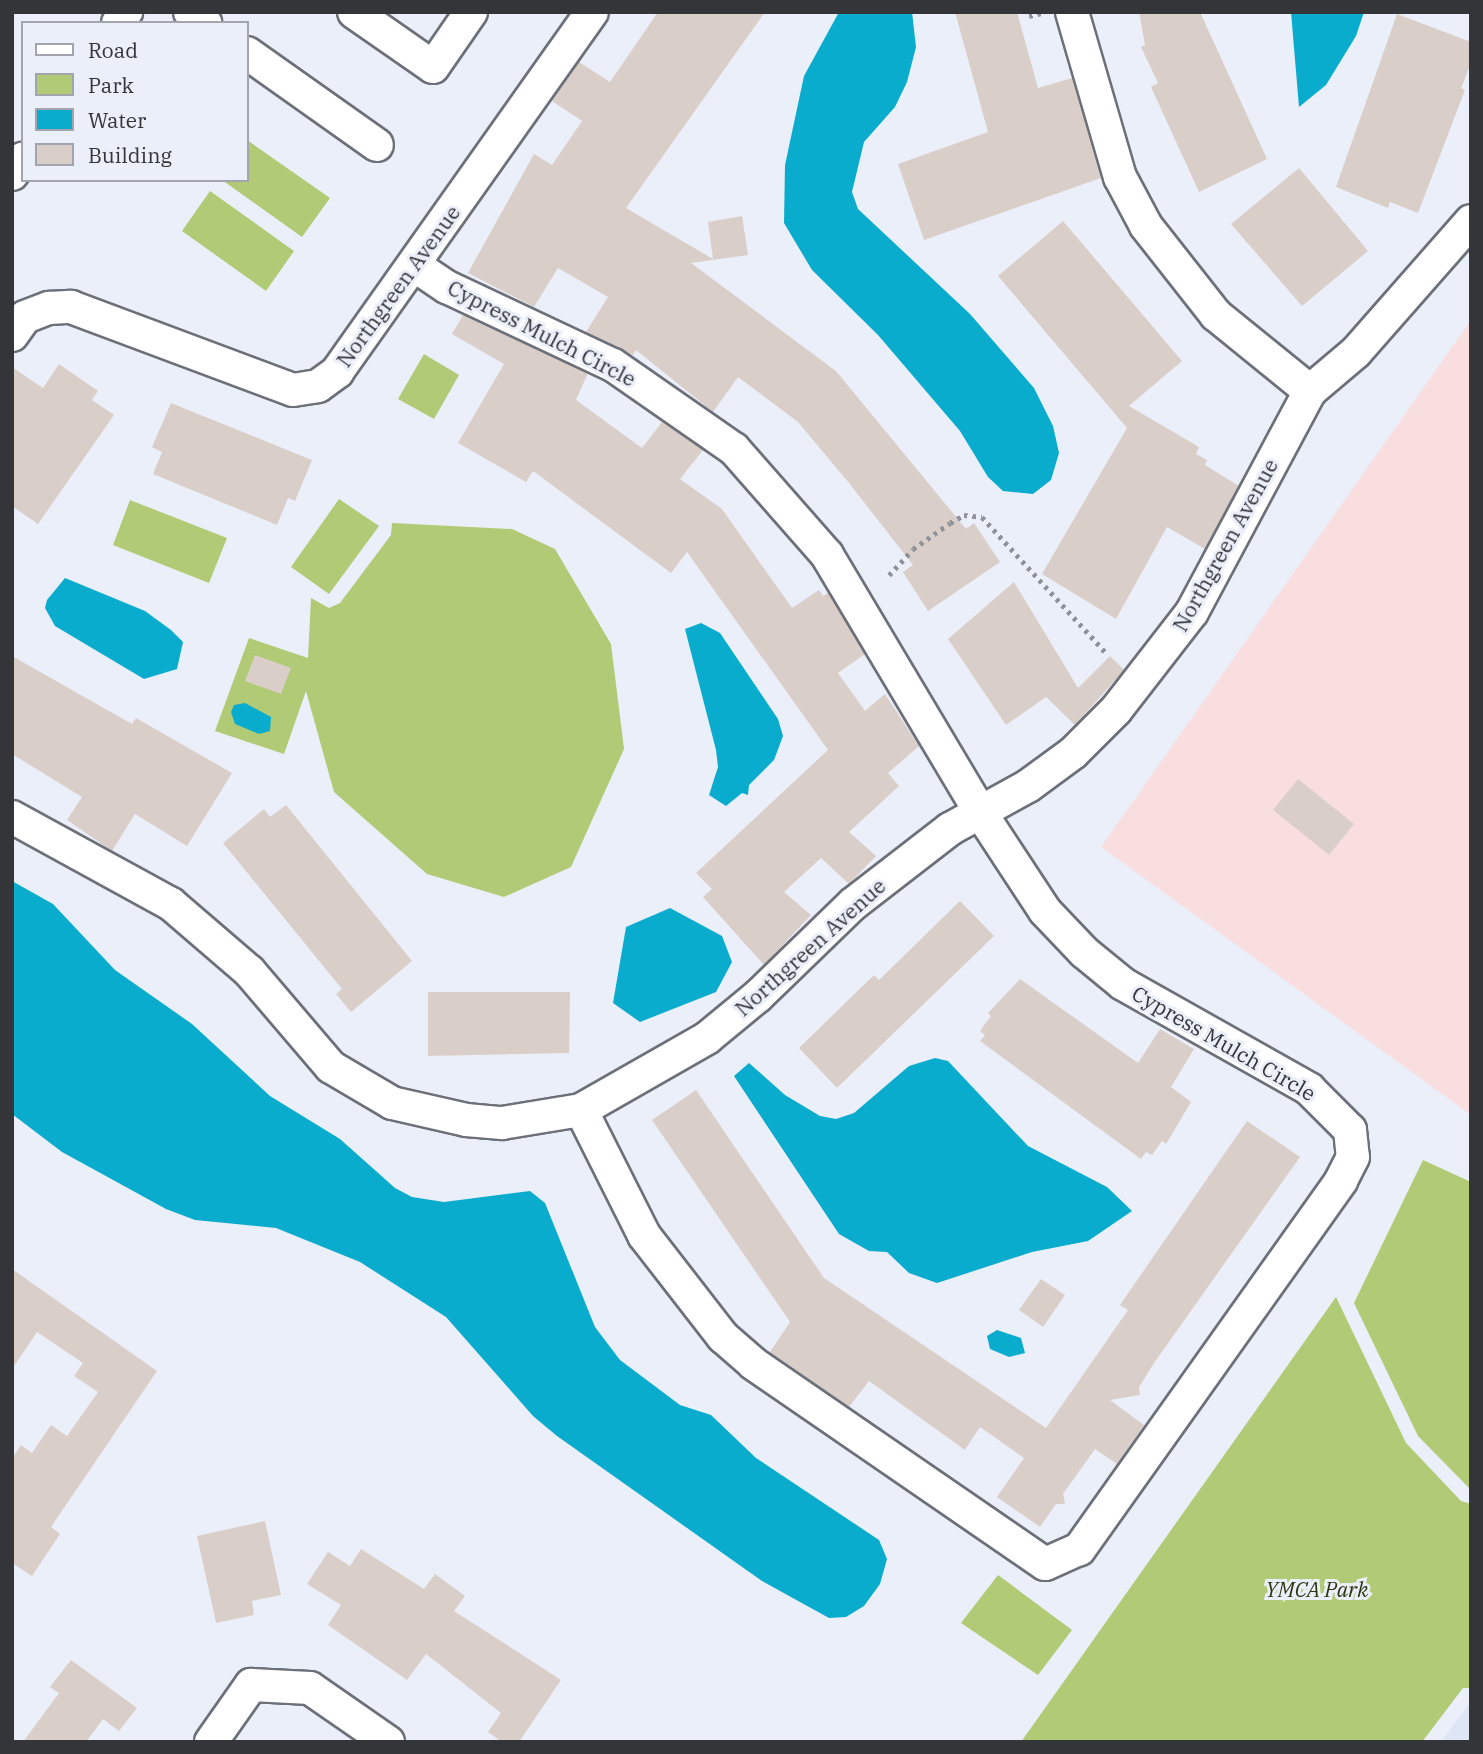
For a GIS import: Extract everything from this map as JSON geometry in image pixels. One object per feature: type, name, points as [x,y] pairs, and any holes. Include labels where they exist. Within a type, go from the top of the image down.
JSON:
[{"type":"street","points":[[354,12],[433,66],[471,12]]},
{"type":"street","name":"Northgreen Avenue","points":[[12,335],[25,317],[49,308],[71,307],[293,390],[318,386],[337,372],[592,12]]},
{"type":"street","points":[[1072,12],[1120,177],[1146,226],[1216,315],[1310,391]]},
{"type":"street","points":[[248,54],[377,145]]},
{"type":"street","name":"Northgreen Avenue","points":[[12,817],[171,904],[249,971],[331,1067],[392,1103],[466,1121],[502,1124],[581,1110],[707,1038],[758,996],[853,904],[980,812],[1028,786],[1073,752],[1154,665],[1192,612],[1310,391],[1356,352],[1471,221]]},
{"type":"street","name":"Cypress Mulch Circle","points":[[414,265],[447,288],[614,365],[734,449],[827,555],[980,812],[1045,911],[1084,952],[1123,984],[1308,1090],[1350,1130],[1353,1157],[1342,1181],[1079,1549],[1058,1561],[1045,1564],[1032,1559],[753,1363],[723,1337],[644,1236],[581,1110]]},
{"type":"street","points":[[211,1742],[251,1685],[310,1688],[388,1742]]},
{"type":"path","points":[[1029,16],[1046,12]]},
{"type":"path","points":[[889,575],[913,549],[950,523],[964,515],[982,517],[1107,654]]},
{"type":"shaded area","points":[[1471,320],[1471,1115],[1101,847]]},
{"type":"shaded area","points":[[1471,1702],[1471,1742],[1441,1742]]},
{"type":"green space","points":[[248,141],[330,198],[302,237],[225,182],[248,182]]},
{"type":"green space","points":[[210,191],[294,251],[266,291],[182,231]]},
{"type":"green space","points":[[424,354],[459,375],[434,419],[398,399]]},
{"type":"green space","points":[[339,499],[379,526],[329,594],[291,567]]},
{"type":"green space","points":[[130,500],[227,538],[209,583],[113,545]]},
{"type":"green space","points":[[392,523],[512,529],[555,549],[611,644],[624,749],[571,867],[504,897],[427,874],[334,792],[306,691],[284,754],[215,731],[249,638],[308,658],[311,598],[329,608],[340,603],[391,535]]},
{"type":"green space","points":[[1423,1160],[1471,1182],[1471,1490],[1418,1436],[1354,1303]]},
{"type":"green space","name":"YMCA Park","points":[[1336,1297],[1406,1443],[1461,1501],[1471,1504],[1471,1688],[1463,1688],[1422,1742],[1021,1742]]},
{"type":"green space","points":[[998,1575],[1072,1630],[1038,1675],[961,1623]]},
{"type":"water","points":[[839,12],[912,12],[916,47],[907,82],[895,107],[864,142],[852,192],[858,209],[970,314],[1034,388],[1053,426],[1059,453],[1051,480],[1033,494],[1003,491],[988,477],[960,431],[878,335],[812,270],[784,223],[785,165],[804,76]]},
{"type":"water","points":[[1291,12],[1364,12],[1356,36],[1326,85],[1299,107]]},
{"type":"water","points":[[65,578],[145,611],[171,630],[183,642],[177,669],[144,679],[55,626],[45,608],[47,600]]},
{"type":"water","points":[[701,623],[720,633],[778,719],[783,736],[774,760],[749,785],[748,795],[742,793],[726,806],[709,795],[718,767],[716,750],[685,629]]},
{"type":"water","points":[[245,703],[271,717],[270,731],[259,734],[235,724],[231,712],[234,705]]},
{"type":"water","points":[[12,881],[53,904],[115,970],[192,1024],[270,1096],[340,1139],[395,1188],[412,1197],[444,1202],[530,1191],[545,1203],[595,1327],[620,1360],[680,1405],[711,1415],[756,1458],[879,1540],[887,1559],[880,1584],[864,1606],[846,1617],[829,1618],[762,1581],[557,1436],[533,1416],[446,1317],[360,1262],[276,1228],[195,1220],[166,1209],[62,1152],[12,1114]]},
{"type":"water","points":[[670,908],[722,936],[732,962],[716,992],[640,1022],[613,1003],[626,927]]},
{"type":"water","points":[[935,1058],[948,1061],[1028,1146],[1107,1187],[1132,1211],[1088,1241],[1032,1252],[937,1283],[909,1273],[887,1252],[869,1251],[839,1234],[734,1076],[749,1063],[785,1095],[820,1116],[836,1119],[854,1113],[909,1066]]},
{"type":"water","points":[[997,1330],[1021,1338],[1025,1353],[1009,1357],[990,1349],[987,1336]]},
{"type":"building","points":[[658,12],[765,12],[626,208],[713,259],[708,222],[742,216],[748,255],[691,263],[836,371],[966,529],[974,523],[1000,562],[928,611],[903,572],[913,565],[849,483],[798,422],[738,377],[713,412],[636,350],[633,355],[586,332],[608,297],[558,268],[534,307],[468,273],[534,154],[552,165],[582,121],[552,101],[579,62],[610,82]]},
{"type":"building","points":[[955,12],[1017,12],[1038,88],[1072,78],[1101,178],[924,240],[898,164],[988,132]]},
{"type":"building","points":[[1139,12],[1200,12],[1267,159],[1199,192],[1151,87],[1158,83],[1141,47],[1145,45]]},
{"type":"building","points":[[1397,14],[1471,42],[1471,63],[1461,88],[1465,90],[1418,213],[1390,202],[1388,208],[1336,187]]},
{"type":"building","points":[[1299,168],[1368,251],[1302,306],[1231,224]]},
{"type":"building","points":[[1063,221],[1182,361],[1129,406],[1199,447],[1196,454],[1207,460],[1205,465],[1239,486],[1205,549],[1167,527],[1116,619],[1042,574],[1127,428],[998,276]]},
{"type":"building","points":[[463,315],[588,373],[576,400],[642,448],[662,422],[703,450],[680,479],[722,509],[792,608],[819,590],[823,596],[828,593],[865,654],[838,673],[865,711],[885,694],[919,746],[888,773],[899,786],[849,832],[876,856],[849,884],[821,858],[784,892],[811,915],[764,965],[703,897],[712,889],[696,873],[828,750],[687,552],[671,573],[533,471],[526,482],[458,443],[504,364],[452,334]]},
{"type":"building","points":[[59,364],[98,391],[92,400],[114,415],[38,524],[12,506],[12,367],[43,388]]},
{"type":"building","points":[[171,403],[312,460],[295,501],[288,498],[277,525],[153,474],[162,452],[152,447]]},
{"type":"building","points":[[1014,582],[1078,688],[1110,656],[1124,670],[1075,725],[1046,697],[1006,725],[948,639]]},
{"type":"building","points":[[255,655],[291,668],[281,694],[245,681]]},
{"type":"building","points":[[12,656],[132,724],[136,718],[232,773],[187,846],[135,814],[112,851],[67,820],[82,797],[12,754]]},
{"type":"building","points":[[1298,779],[1354,824],[1329,855],[1273,810]]},
{"type":"building","points":[[286,805],[412,961],[351,1012],[336,994],[342,989],[223,843],[264,809],[270,817]]},
{"type":"building","points":[[960,901],[994,936],[837,1088],[799,1048],[874,975],[879,980]]},
{"type":"building","points":[[1020,979],[1138,1063],[1160,1029],[1194,1049],[1171,1087],[1191,1102],[1166,1144],[1162,1141],[1152,1155],[1146,1152],[1141,1159],[980,1041],[985,1035],[980,1031],[991,1016],[988,1013]]},
{"type":"building","points":[[428,992],[570,992],[569,1053],[428,1056]]},
{"type":"building","points":[[696,1090],[824,1278],[1046,1428],[1128,1310],[1120,1305],[1247,1121],[1300,1157],[1154,1363],[1139,1387],[1140,1395],[1110,1400],[1144,1425],[1117,1464],[1095,1449],[1063,1494],[1065,1504],[1056,1504],[1040,1527],[997,1497],[1024,1458],[980,1427],[965,1450],[869,1381],[849,1407],[770,1352],[790,1322],[652,1120]]},
{"type":"building","points":[[12,1269],[157,1371],[51,1527],[60,1534],[32,1576],[12,1563],[12,1458],[21,1445],[32,1453],[51,1425],[67,1436],[98,1392],[74,1376],[83,1363],[37,1332],[12,1369]]},
{"type":"building","points":[[1041,1279],[1065,1295],[1043,1327],[1019,1310]]},
{"type":"building","points":[[265,1521],[281,1595],[252,1601],[254,1615],[216,1623],[197,1536]]},
{"type":"building","points":[[361,1549],[424,1589],[435,1574],[465,1596],[454,1611],[561,1680],[519,1742],[502,1742],[488,1732],[501,1713],[426,1654],[407,1680],[328,1625],[341,1605],[307,1584],[328,1552],[350,1566]]},
{"type":"building","points":[[71,1660],[137,1708],[119,1731],[103,1719],[86,1742],[23,1742],[59,1693],[50,1687]]}]
